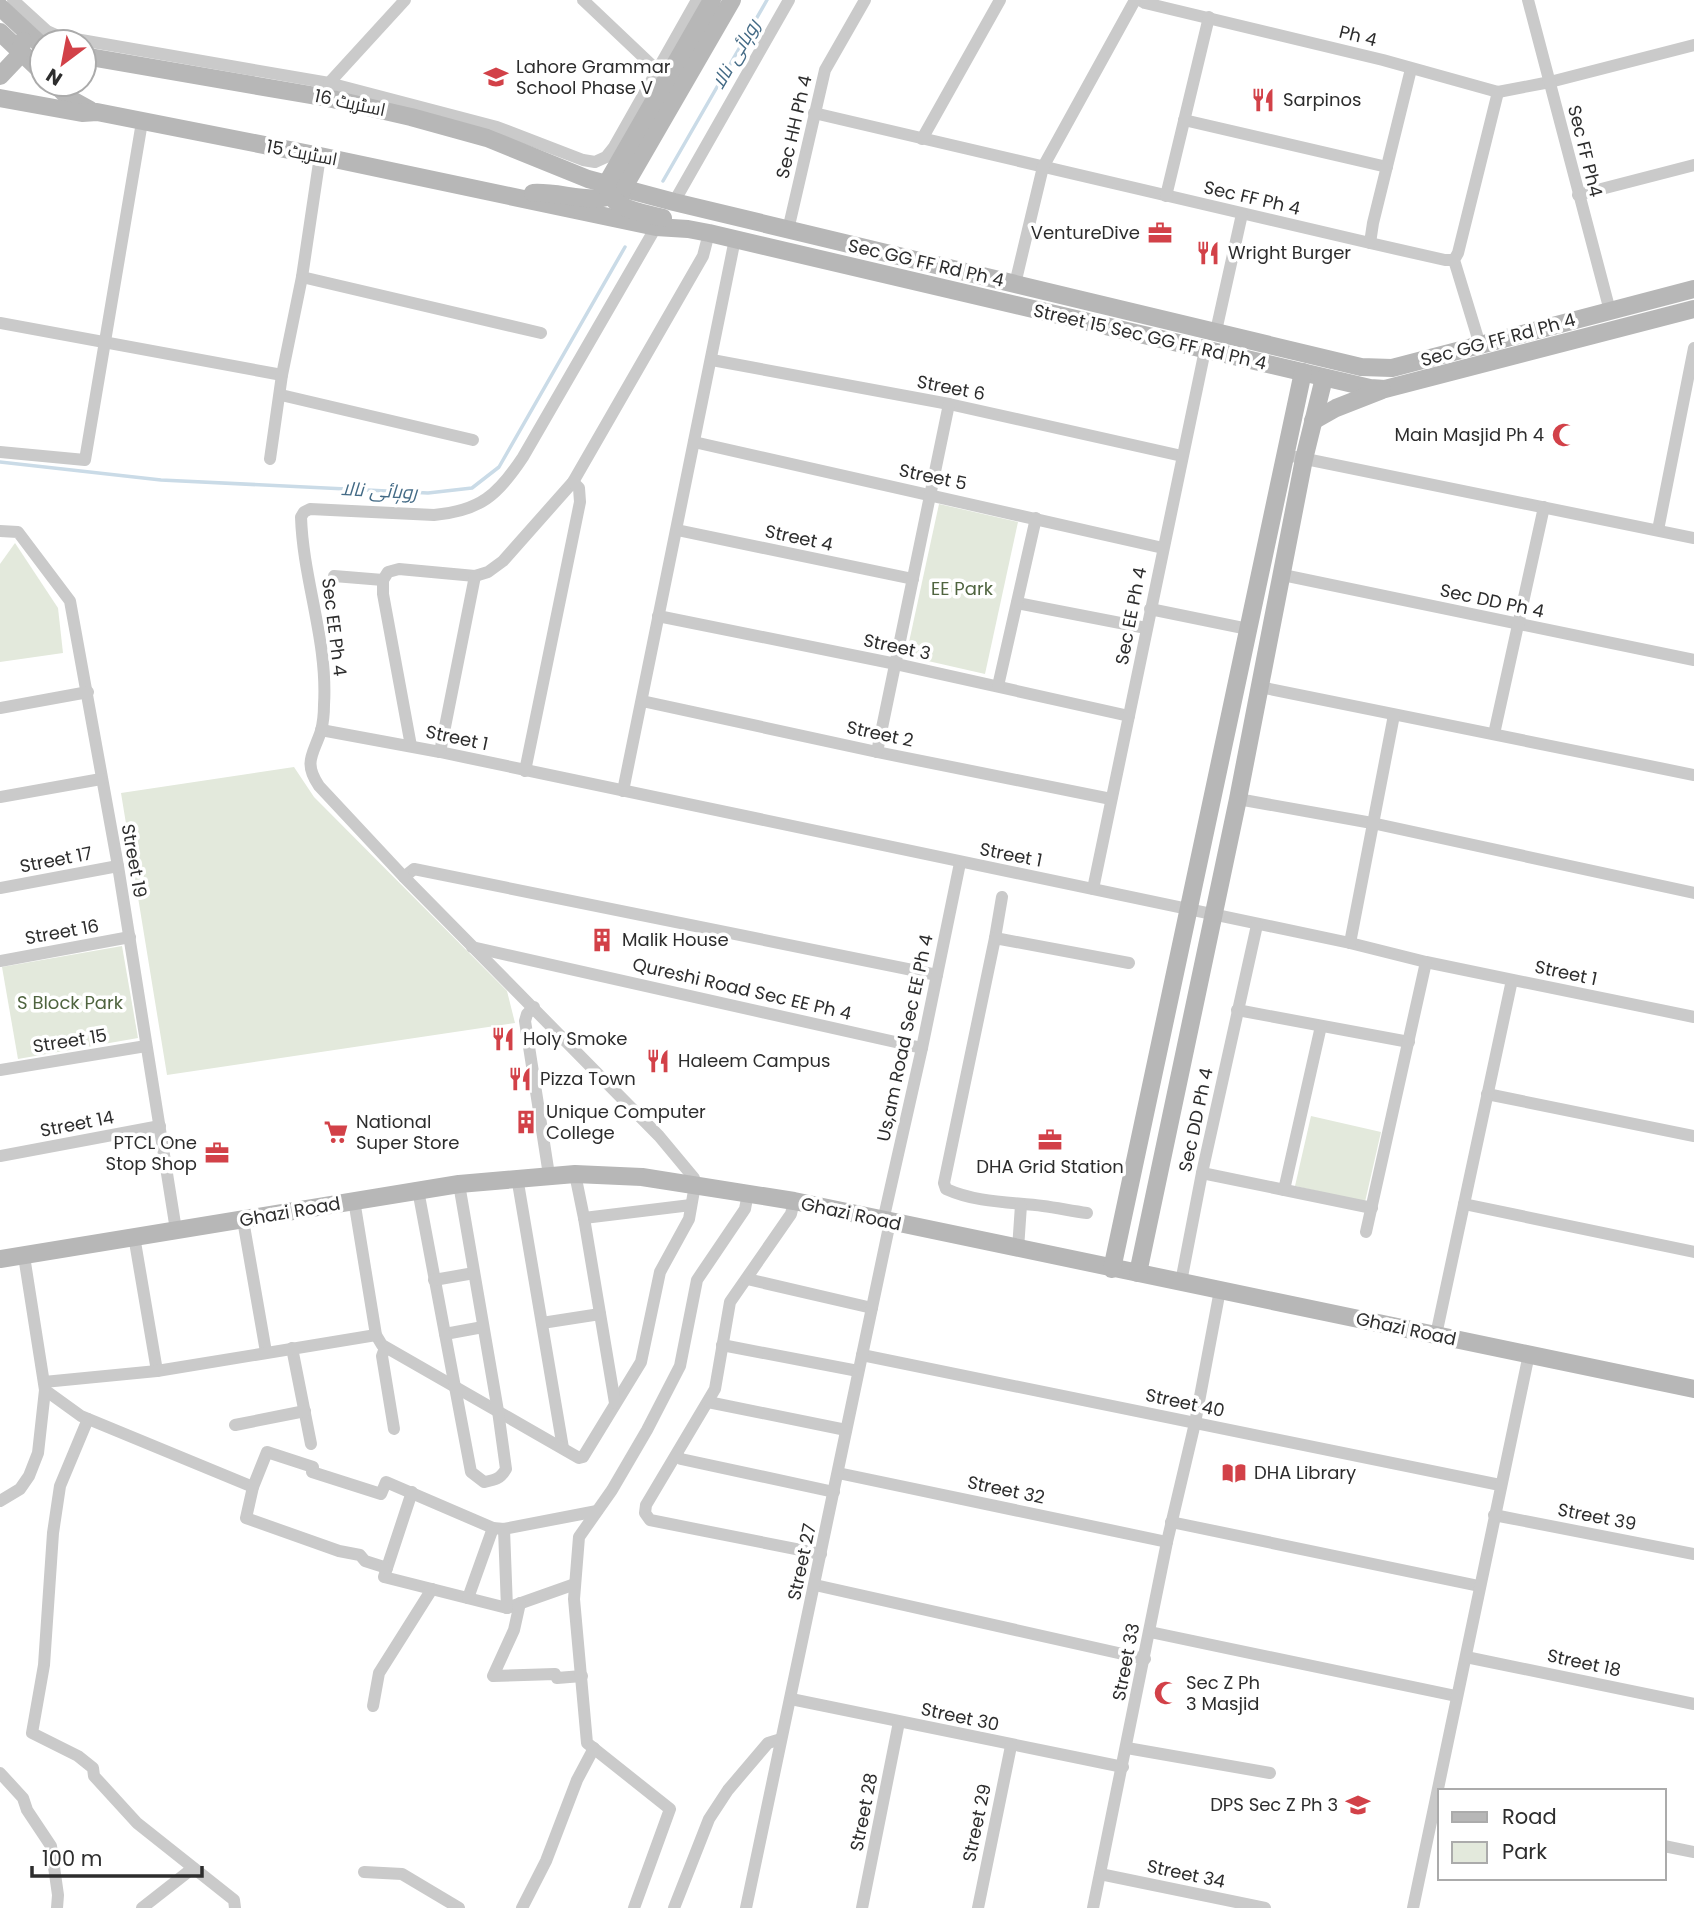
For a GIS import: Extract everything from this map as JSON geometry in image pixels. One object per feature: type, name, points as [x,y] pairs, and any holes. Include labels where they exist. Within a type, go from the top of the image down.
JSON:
[{"type":"main road","points":[[614,189],[712,0]]},
{"type":"main road","points":[[503,194],[546,192],[589,199],[614,189],[732,0]]},
{"type":"main road","points":[[0,7],[21,27],[28,49]]},
{"type":"main road","points":[[0,32],[28,51]]},
{"type":"main road","points":[[0,76],[28,53]]},
{"type":"main road","name":"اسٹریٹ 16","points":[[98,53],[328,91],[487,138],[614,189]]},
{"type":"main road","name":"اسٹریٹ 15","points":[[0,98],[82,113],[97,113],[320,156],[604,216]]},
{"type":"main road","points":[[71,98],[97,113]]},
{"type":"main road","points":[[614,189],[623,207],[667,219],[688,229]]},
{"type":"main road","name":"Sec GG FF Rd Ph 4","points":[[614,189],[1347,364],[1378,369],[1392,368],[1694,289]]},
{"type":"main road","name":"Street 15 Sec GG FF Rd Ph 4","points":[[604,216],[656,227],[709,233],[1355,386],[1385,389],[1694,309]]},
{"type":"main road","points":[[1112,1269],[1303,372]]},
{"type":"main road","points":[[1138,1273],[1238,799],[1304,459],[1324,378]]},
{"type":"main road","points":[[1313,421],[1336,408],[1385,389]]},
{"type":"main road","name":"Ghazi Road","points":[[0,1258],[458,1184],[575,1174],[642,1177],[794,1201],[1694,1388]]},
{"type":"street","points":[[13,0],[44,28]]},
{"type":"street","points":[[405,0],[328,91],[497,127],[573,157],[595,162],[606,157],[614,148],[697,0]]},
{"type":"street","points":[[583,0],[658,71]]},
{"type":"street","points":[[674,202],[789,0]]},
{"type":"street","name":"Sec HH Ph 4","points":[[788,230],[825,70],[865,0]]},
{"type":"street","points":[[922,139],[1000,0]]},
{"type":"street","name":"Ph 4","points":[[1043,167],[1138,0],[1498,92]]},
{"type":"street","name":"Sec FF Ph4","points":[[1528,0],[1610,311]]},
{"type":"street","points":[[1166,196],[1209,17]]},
{"type":"street","points":[[1480,345],[1454,260],[1498,92],[1550,82],[1694,45]]},
{"type":"street","points":[[1370,243],[1411,69]]},
{"type":"street","name":"Sec FF Ph 4","points":[[814,113],[1242,214],[1454,260]]},
{"type":"street","points":[[1184,120],[1387,167]]},
{"type":"street","points":[[0,452],[85,460],[142,122]]},
{"type":"street","points":[[270,459],[320,156]]},
{"type":"street","points":[[1578,195],[1694,165]]},
{"type":"street","points":[[1015,284],[1043,167]]},
{"type":"street","points":[[1216,331],[1242,214]]},
{"type":"street","name":"Sec EE Ph 4","points":[[656,227],[523,457],[509,479],[486,501],[453,514],[327,509],[310,509],[304,512],[301,524],[324,663],[321,730],[310,759],[313,777],[319,786],[404,877],[659,1136],[691,1172],[695,1185]]},
{"type":"street","points":[[411,746],[383,594],[383,580],[388,572],[398,569],[475,576],[488,572],[503,561],[573,482],[703,256],[709,233]]},
{"type":"street","points":[[623,791],[735,239]]},
{"type":"street","points":[[302,277],[541,333]]},
{"type":"street","points":[[0,323],[282,374]]},
{"type":"street","points":[[1658,530],[1694,348]]},
{"type":"street","name":"Sec EE Ph 4","points":[[1093,889],[1205,350]]},
{"type":"street","name":"Street 6","points":[[712,360],[949,404],[1182,456]]},
{"type":"street","points":[[281,395],[472,440]]},
{"type":"street","points":[[877,752],[949,404]]},
{"type":"street","name":"Street 5","points":[[694,442],[1036,517],[1163,548]]},
{"type":"street","points":[[1284,455],[1694,538]]},
{"type":"street","points":[[525,771],[580,502],[579,488],[573,482]]},
{"type":"street","points":[[1494,734],[1544,507]]},
{"type":"street","points":[[998,686],[1036,517]]},
{"type":"street","name":"Street 4","points":[[677,530],[913,579]]},
{"type":"street","name":"Street 19","points":[[1,533],[18,531],[71,601],[130,937],[176,1230]]},
{"type":"street","name":"Sec DD Ph 4","points":[[1283,575],[1694,660]]},
{"type":"street","points":[[334,576],[383,580]]},
{"type":"street","points":[[440,752],[475,576]]},
{"type":"street","points":[[1017,603],[1146,628]]},
{"type":"street","points":[[1150,609],[1248,629]]},
{"type":"street","name":"Street 3","points":[[658,615],[1129,716]]},
{"type":"street","points":[[1260,687],[1694,775]]},
{"type":"street","points":[[0,708],[88,692]]},
{"type":"street","name":"Street 2","points":[[642,701],[1111,799]]},
{"type":"street","points":[[1350,943],[1394,715]]},
{"type":"street","name":"Street 1","points":[[321,730],[440,752],[1694,1017]]},
{"type":"street","points":[[0,797],[101,779]]},
{"type":"street","points":[[1238,799],[1373,823],[1694,893]]},
{"type":"street","name":"Us,am Road Sec EE Ph 4","points":[[886,1221],[960,863]]},
{"type":"street","name":"Street 17","points":[[0,888],[118,866]]},
{"type":"street","points":[[404,877],[414,869],[937,975]]},
{"type":"street","points":[[1002,897],[944,1183],[946,1189],[951,1191],[1021,1205],[1087,1213]]},
{"type":"street","name":"Sec DD Ph 4","points":[[1181,1282],[1202,1173],[1257,925]]},
{"type":"street","name":"Street 16","points":[[0,961],[130,937]]},
{"type":"street","points":[[995,938],[1129,964]]},
{"type":"street","name":"Qureshi Road Sec EE Ph 4","points":[[472,947],[922,1048]]},
{"type":"street","points":[[1366,1232],[1426,962]]},
{"type":"street","points":[[1436,1335],[1512,979]]},
{"type":"street","points":[[534,1007],[527,1014],[525,1021],[549,1175]]},
{"type":"street","points":[[1237,1010],[1409,1042]]},
{"type":"street","points":[[1284,1190],[1321,1026]]},
{"type":"street","name":"Street 15","points":[[0,1070],[146,1046]]},
{"type":"street","points":[[1487,1094],[1694,1136]]},
{"type":"street","name":"Street 14","points":[[0,1156],[160,1126]]},
{"type":"street","points":[[1202,1173],[1372,1208]]},
{"type":"street","points":[[575,1174],[615,1403]]},
{"type":"street","points":[[517,1177],[562,1448]]},
{"type":"street","points":[[418,1190],[471,1472],[484,1482],[501,1477],[506,1469],[458,1184]]},
{"type":"street","points":[[354,1200],[376,1335],[386,1348],[579,1458],[583,1457],[640,1362],[660,1272],[686,1227],[695,1185]]},
{"type":"street","points":[[634,1908],[670,1809],[587,1743],[574,1598],[579,1537],[647,1430],[680,1366],[697,1280],[745,1209],[748,1193]]},
{"type":"street","points":[[794,1201],[791,1214],[730,1302],[715,1388],[646,1505],[645,1513],[650,1520],[821,1554]]},
{"type":"street","points":[[1464,1204],[1694,1252]]},
{"type":"street","points":[[584,1218],[691,1205]]},
{"type":"street","points":[[1018,1249],[1021,1205]]},
{"type":"street","points":[[243,1220],[266,1352]]},
{"type":"street","name":"Street 27","points":[[746,1908],[872,1308],[886,1221]]},
{"type":"street","points":[[134,1236],[157,1371]]},
{"type":"street","points":[[0,1501],[20,1489],[29,1476],[38,1453],[44,1386],[24,1256]]},
{"type":"street","points":[[434,1280],[474,1273]]},
{"type":"street","points":[[747,1279],[872,1308]]},
{"type":"street","name":"Street 33","points":[[1093,1908],[1171,1522],[1195,1423],[1220,1290]]},
{"type":"street","points":[[542,1323],[600,1314]]},
{"type":"street","points":[[445,1334],[483,1327]]},
{"type":"street","points":[[44,1386],[157,1371],[376,1335]]},
{"type":"street","points":[[722,1345],[858,1371]]},
{"type":"street","points":[[292,1348],[311,1444]]},
{"type":"street","points":[[386,1348],[382,1356],[394,1429]]},
{"type":"street","points":[[1440,1789],[1456,1696],[1528,1354]]},
{"type":"street","name":"Street 40","points":[[862,1355],[1500,1485]]},
{"type":"street","points":[[44,1386],[88,1419],[253,1487]]},
{"type":"street","points":[[708,1402],[846,1430]]},
{"type":"street","points":[[236,1425],[305,1411]]},
{"type":"street","points":[[88,1419],[60,1486],[53,1533],[44,1665],[32,1733],[78,1756],[93,1768],[94,1776],[137,1823],[234,1900],[235,1908]]},
{"type":"street","points":[[387,1568],[365,1561],[360,1555],[339,1552],[246,1518],[253,1487],[267,1452],[313,1467],[312,1472],[381,1494],[386,1482],[499,1529],[597,1511]]},
{"type":"street","points":[[677,1455],[681,1459],[834,1492]]},
{"type":"street","name":"Street 32","points":[[838,1473],[1167,1542]]},
{"type":"street","points":[[412,1492],[384,1577],[468,1598],[513,1605],[575,1584]]},
{"type":"street","name":"Street 39","points":[[1494,1515],[1694,1554]]},
{"type":"street","points":[[1171,1522],[1479,1586]]},
{"type":"street","points":[[468,1598],[499,1529]]},
{"type":"street","points":[[499,1529],[513,1605],[514,1630],[493,1676],[582,1676]]},
{"type":"street","points":[[815,1585],[1145,1659]]},
{"type":"street","points":[[373,1706],[379,1673],[432,1589]]},
{"type":"street","points":[[1150,1632],[1456,1696]]},
{"type":"street","name":"Street 18","points":[[1466,1657],[1694,1704]]},
{"type":"street","name":"Street 30","points":[[790,1699],[1123,1767]]},
{"type":"street","name":"Street 28","points":[[862,1908],[900,1722]]},
{"type":"street","points":[[674,1908],[709,1819],[728,1790],[768,1743],[781,1739]]},
{"type":"street","name":"Street 29","points":[[978,1908],[1011,1746]]},
{"type":"street","points":[[522,1908],[546,1861],[576,1780],[594,1748]]},
{"type":"street","points":[[1127,1748],[1270,1773]]},
{"type":"street","points":[[0,1773],[23,1798],[27,1810],[51,1846],[58,1895],[57,1908]]},
{"type":"street","points":[[1413,1908],[1438,1799]]},
{"type":"street","points":[[1666,1846],[1694,1852]]},
{"type":"street","points":[[142,1908],[193,1868]]},
{"type":"street","points":[[364,1872],[402,1874],[459,1908]]},
{"type":"street","name":"Street 34","points":[[1100,1874],[1265,1908]]},
{"type":"green space","name":"EE Park","points":[[939,504],[1018,522],[985,674],[906,656]]},
{"type":"green space","points":[[15,543],[58,608],[63,653],[0,662],[0,564]]},
{"type":"green space","points":[[294,767],[314,797],[507,991],[515,1023],[167,1075],[121,793]]},
{"type":"green space","name":"S Block Park","points":[[122,946],[138,1038],[18,1059],[2,967]]},
{"type":"green space","points":[[1311,1116],[1381,1132],[1365,1202],[1295,1186]]},
{"type":"waterway","name":"روہائی نالا","points":[[663,181],[767,0]]},
{"type":"waterway","name":"روہائی نالا","points":[[0,462],[161,480],[428,493],[472,488],[499,467],[625,247]]},
{"type":"place","name":"Lahore Grammar School Phase V","points":[[496,77]]},
{"type":"place","name":"Sarpinos","points":[[1263,100]]},
{"type":"place","name":"VentureDive","points":[[1160,233]]},
{"type":"place","name":"Wright Burger","points":[[1208,253]]},
{"type":"place","name":"Main Masjid Ph 4","points":[[1564,435]]},
{"type":"place","name":"Malik House","points":[[602,940]]},
{"type":"place","name":"Holy Smoke","points":[[503,1039]]},
{"type":"place","name":"Haleem Campus","points":[[658,1061]]},
{"type":"place","name":"Pizza Town","points":[[520,1079]]},
{"type":"place","name":"Unique Computer College","points":[[526,1122]]},
{"type":"place","name":"National Super Store","points":[[336,1132]]},
{"type":"place","name":"DHA Grid Station","points":[[1050,1140]]},
{"type":"place","name":"PTCL One Stop Shop","points":[[217,1153]]},
{"type":"place","name":"DHA Library","points":[[1234,1473]]},
{"type":"place","name":"Sec Z Ph 3 Masjid","points":[[1166,1693]]},
{"type":"place","name":"DPS Sec Z Ph 3","points":[[1358,1805]]}]
